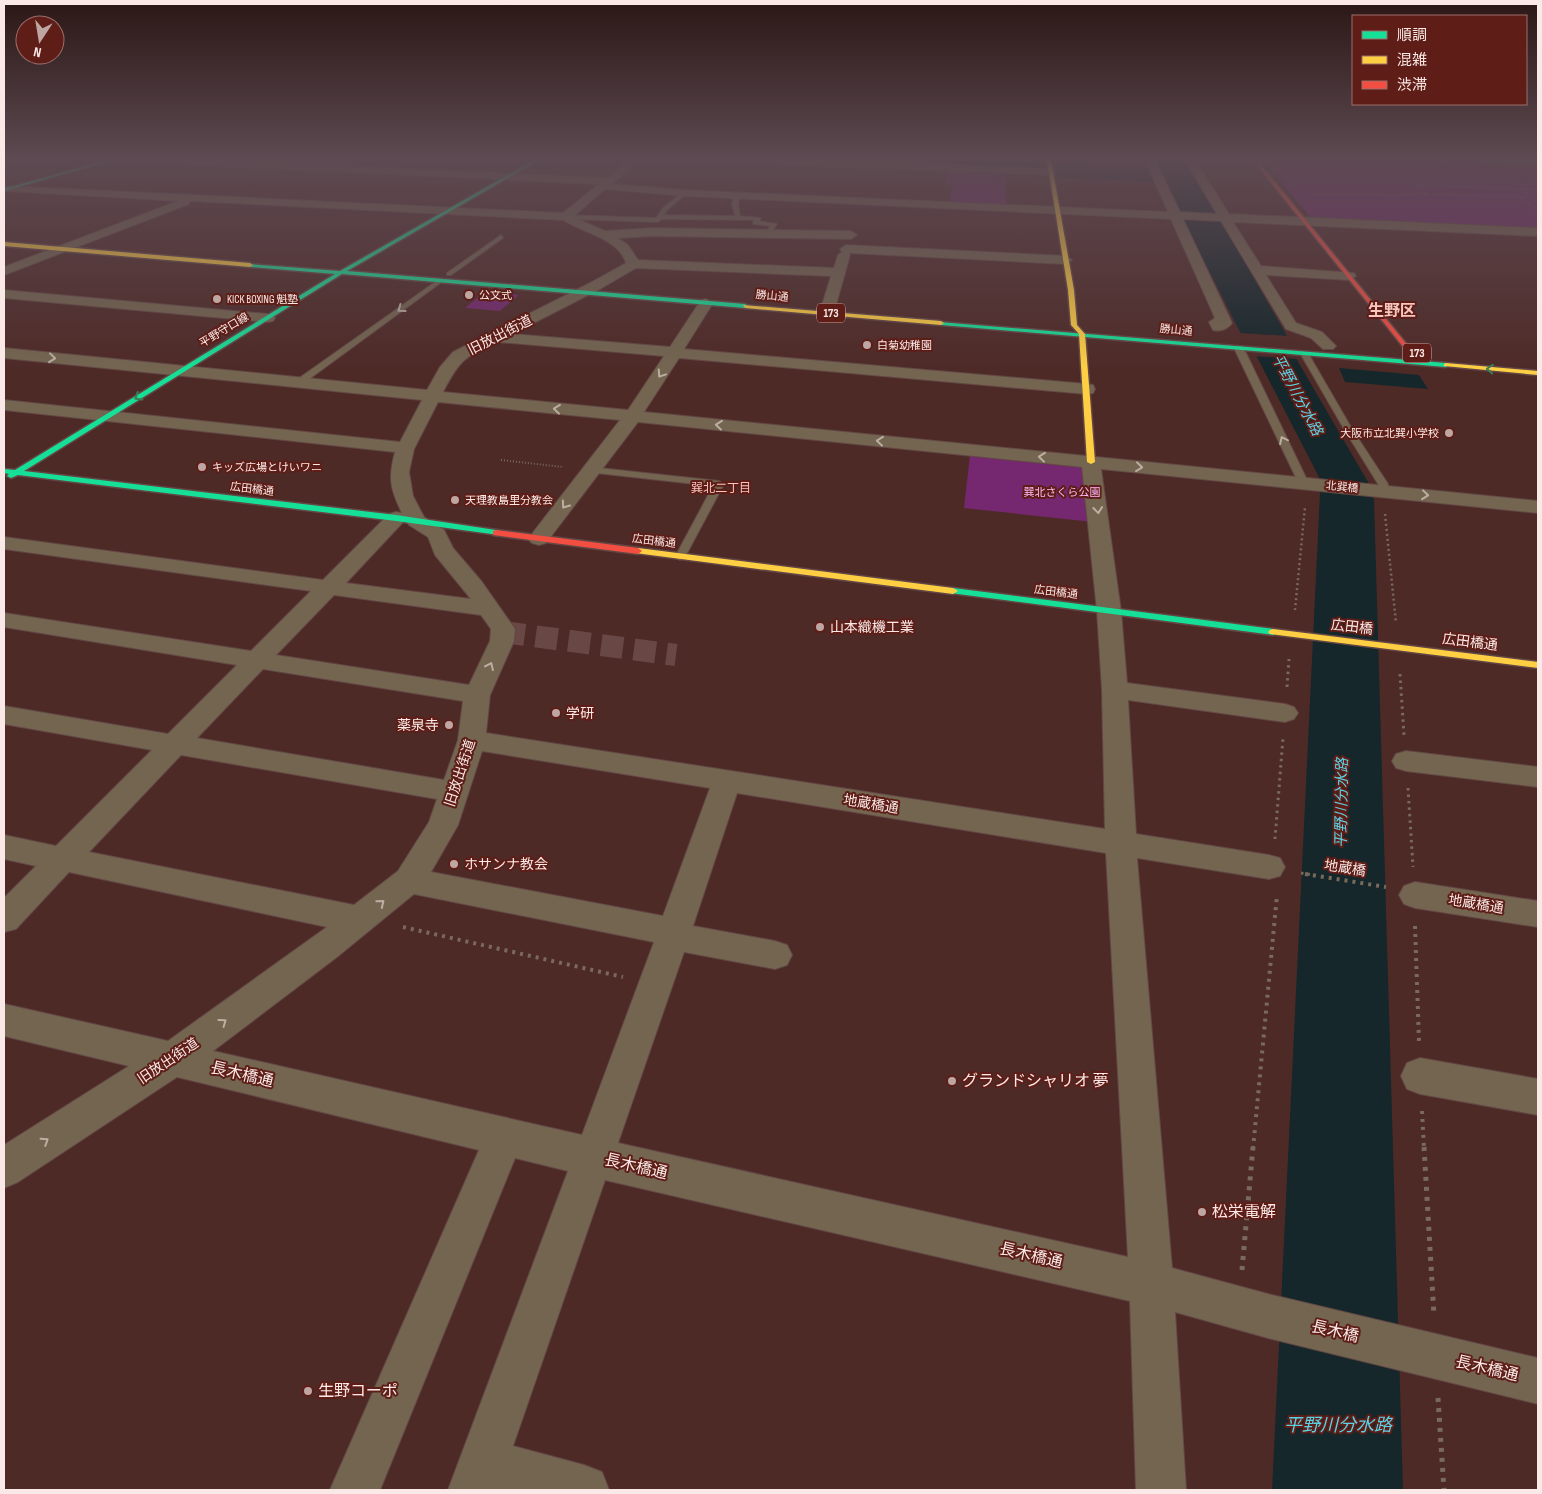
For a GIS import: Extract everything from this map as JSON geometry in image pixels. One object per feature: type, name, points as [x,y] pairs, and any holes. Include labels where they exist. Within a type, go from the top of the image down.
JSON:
[{"type":"main road","name":"平野守口線","points":[[4,480],[342,272],[416,230]]},
{"type":"main road","points":[[1061,230],[1087,389],[1090,462]]},
{"type":"main road","points":[[1312,230],[1410,353]]},
{"type":"main road","name":"勝山通","points":[[4,237],[353,266],[445,277]]},
{"type":"main road","name":"勝山通","points":[[4,244],[342,272],[445,277],[588,289],[829,305],[1538,373]]},
{"type":"main road","name":"勝山通","points":[[588,289],[706,303],[1078,330]]},
{"type":"main road","name":"勝山通","points":[[1300,350],[1328,346],[1538,363]]},
{"type":"main road","name":"広田橋通","points":[[4,471],[406,520],[539,539],[1301,636]]},
{"type":"main road","name":"広田橋","points":[[1301,636],[1399,648]]},
{"type":"main road","name":"広田橋通","points":[[1399,648],[1538,665]]},
{"type":"street","points":[[4,271],[114,230]]},
{"type":"street","points":[[589,230],[605,235],[624,246],[632,256],[633,264],[838,272]]},
{"type":"street","points":[[1184,230],[1226,322],[1216,322],[1218,327]]},
{"type":"street","points":[[1232,230],[1291,326],[1313,333],[1324,340],[1328,346]]},
{"type":"street","points":[[1494,230],[1538,232]]},
{"type":"street","points":[[605,235],[653,232],[768,235],[782,239],[853,231],[838,272],[829,305]]},
{"type":"street","points":[[846,249],[1066,260]]},
{"type":"street","points":[[722,266],[731,250]]},
{"type":"street","name":"旧放出街道","points":[[4,1168],[173,1059],[361,919],[408,880],[443,825],[472,740],[477,695],[502,641],[503,629],[474,587],[443,550],[437,534],[406,520],[399,472],[405,448],[434,397],[448,367],[459,355],[498,337],[633,264]]},
{"type":"street","points":[[1257,270],[1348,276]]},
{"type":"street","points":[[4,294],[268,318]]},
{"type":"street","points":[[539,539],[633,416],[706,303]]},
{"type":"street","points":[[498,337],[1087,389]]},
{"type":"street","name":"北巽橋","points":[[4,353],[1538,507]]},
{"type":"street","points":[[4,405],[405,448]]},
{"type":"street","points":[[1090,462],[1109,611],[1115,690],[1121,844],[1151,1284],[1161,1490]]},
{"type":"street","points":[[4,919],[329,588],[406,520]]},
{"type":"street","points":[[4,543],[490,609]]},
{"type":"street","points":[[4,620],[477,695]]},
{"type":"street","points":[[1115,690],[1286,713]]},
{"type":"street","points":[[4,715],[455,792]]},
{"type":"street","name":"地蔵橋通","points":[[472,740],[1280,869]]},
{"type":"street","points":[[1406,760],[1538,777]]},
{"type":"street","points":[[584,1490],[478,1476],[656,984],[727,780]]},
{"type":"street","points":[[4,847],[361,919]]},
{"type":"street","points":[[408,880],[775,955]]},
{"type":"street","name":"地蔵橋通","points":[[1405,891],[1538,914]]},
{"type":"street","name":"長木橋通","points":[[4,1020],[504,1137],[1151,1284],[1268,1316]]},
{"type":"street","points":[[1420,1076],[1538,1097]]},
{"type":"street","points":[[355,1490],[504,1137]]},
{"type":"street","name":"長木橋","points":[[1268,1316],[1420,1353]]},
{"type":"street","name":"長木橋通","points":[[1420,1353],[1538,1381]]},
{"type":"lane","points":[[768,235],[771,230]]},
{"type":"lane","points":[[298,383],[500,237]]},
{"type":"lane","points":[[1243,345],[1242,353],[1305,484]]},
{"type":"lane","points":[[1300,350],[1383,484],[1380,491]]},
{"type":"lane","points":[[590,470],[718,484],[680,557]]},
{"type":"path","points":[[501,460],[590,470]]},
{"type":"path","name":"地蔵橋","points":[[1280,869],[1405,891]]},
{"type":"path","points":[[361,919],[656,984]]},
{"type":"path","points":[[1420,1353],[1444,1490]]},
{"type":"green space","points":[[484,292],[519,295],[500,311],[465,308]]},
{"type":"green space","name":"巽北さくら公園","points":[[970,455],[1081,467],[1091,472],[1093,522],[964,508]]},
{"type":"water","name":"平野川分水路","points":[[1188,230],[1226,230],[1287,336],[1297,360],[1368,482],[1374,499],[1403,1490],[1272,1490],[1320,493],[1319,477],[1257,357],[1240,332]]},
{"type":"water","points":[[1339,368],[1419,375],[1428,389],[1345,382]]},
{"type":"pier","points":[[1240,333],[1290,336],[1299,359],[1254,356]]},
{"type":"tunnel","points":[[503,632],[676,655]]},
{"type":"traffic: fast","points":[[11,476],[342,272],[416,230]]},
{"type":"traffic: fast","points":[[250,265],[745,306]]},
{"type":"traffic: fast","points":[[941,323],[1446,365]]},
{"type":"traffic: fast","points":[[4,471],[396,518],[496,533]]},
{"type":"traffic: fast","points":[[953,591],[1273,632]]},
{"type":"traffic: slow","points":[[1061,230],[1071,290],[1074,325],[1082,334],[1091,462]]},
{"type":"traffic: slow","points":[[4,244],[250,265]]},
{"type":"traffic: slow","points":[[745,306],[941,323]]},
{"type":"traffic: slow","points":[[1446,365],[1538,373]]},
{"type":"traffic: slow","points":[[638,551],[953,591]]},
{"type":"traffic: slow","points":[[1273,632],[1538,665]]},
{"type":"traffic: jam","points":[[1311,230],[1411,353]]},
{"type":"traffic: jam","points":[[496,533],[638,551]]},
{"type":"place","name":"公文式","points":[[469,295]]},
{"type":"place","name":"KICK BOXING 魁塾","points":[[217,299]]},
{"type":"place","name":"白菊幼稚園","points":[[867,345]]},
{"type":"place","name":"大阪市立北巽小学校","points":[[1449,433]]},
{"type":"place","name":"キッズ広場とけいワニ","points":[[202,467]]},
{"type":"place","name":"天理教島里分教会","points":[[455,500]]},
{"type":"place","name":"山本織機工業","points":[[820,627]]},
{"type":"place","name":"学研","points":[[556,713]]},
{"type":"place","name":"薬泉寺","points":[[449,725]]},
{"type":"place","name":"ホサンナ教会","points":[[454,864]]},
{"type":"place","name":"グランドシャリオ 夢","points":[[952,1081]]},
{"type":"place","name":"松栄電解","points":[[1202,1212]]},
{"type":"place","name":"生野コーポ","points":[[308,1391]]},
{"type":"district","name":"生野区","points":[[1392,311]]},
{"type":"district","name":"巽北二丁目","points":[[721,488]]}]
